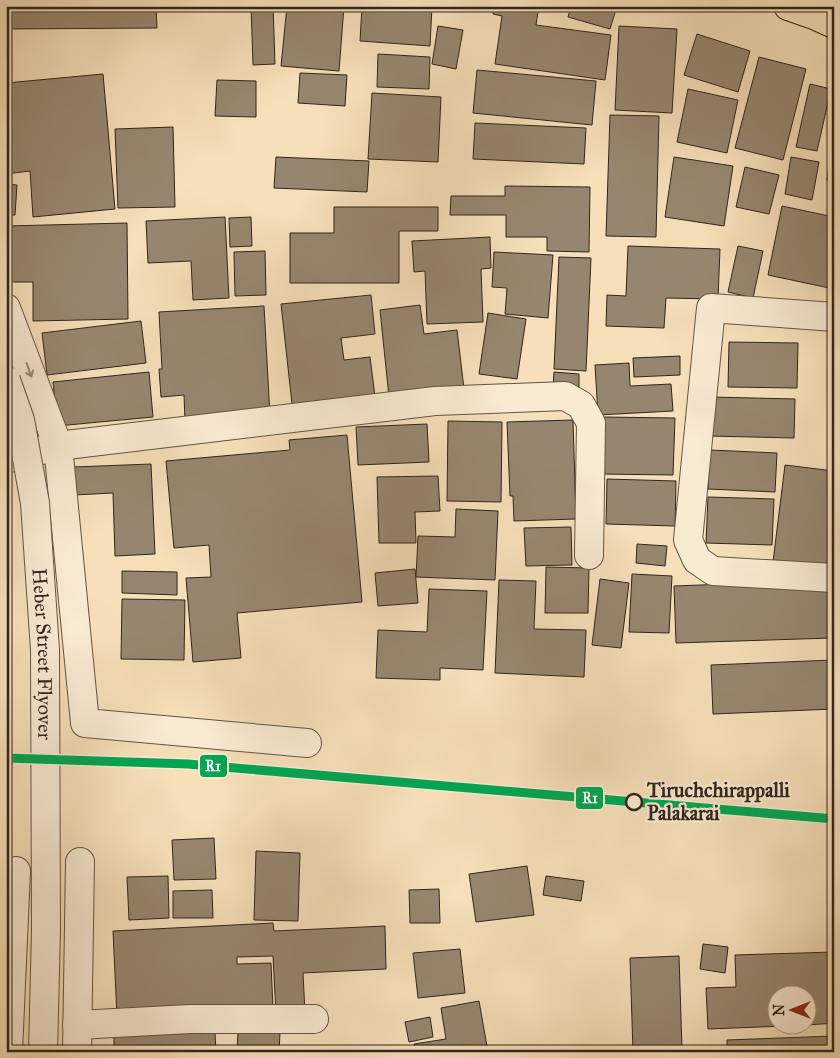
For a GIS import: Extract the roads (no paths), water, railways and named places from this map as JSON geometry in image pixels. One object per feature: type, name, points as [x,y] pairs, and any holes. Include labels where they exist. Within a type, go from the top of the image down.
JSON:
[{"type":"main road","points":[[788,6],[822,15]]},
{"type":"street","points":[[6,308],[58,446],[85,723],[307,743]]},
{"type":"street","points":[[834,316],[711,308],[688,540],[697,560],[713,571],[834,578]]},
{"type":"street","name":"Heber Street Flyover","points":[[6,380],[20,420],[35,503],[45,650],[46,930],[43,1052]]},
{"type":"street","points":[[6,459],[58,446],[435,401],[565,396],[581,405],[591,423],[589,555]]},
{"type":"street","points":[[77,1052],[80,862]]},
{"type":"street","points":[[8,1052],[16,871]]},
{"type":"street","points":[[77,1025],[190,1019],[314,1019]]},
{"type":"place","name":"Tiruchchirappalli Palakarai","points":[[634,802]]}]
